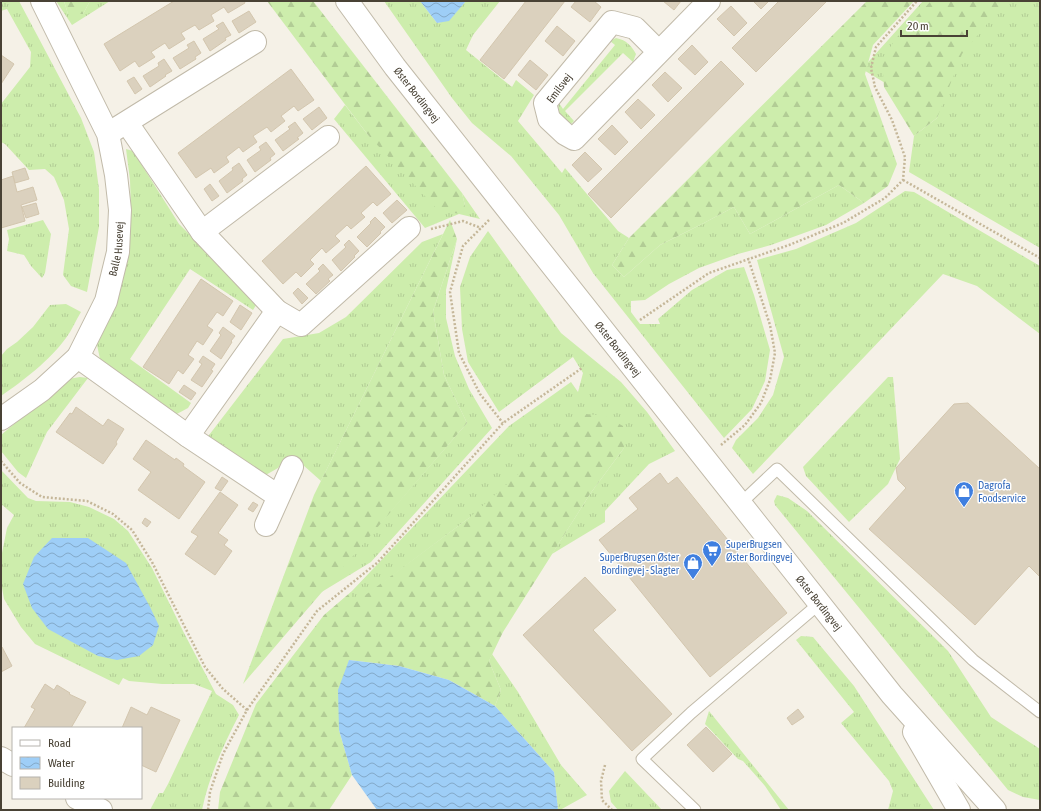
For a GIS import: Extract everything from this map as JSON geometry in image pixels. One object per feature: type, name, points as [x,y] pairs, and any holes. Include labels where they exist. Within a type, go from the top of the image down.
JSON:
[{"type":"street","name":"Balle Husevej","points":[[1,419],[42,390],[78,358],[106,301],[118,252],[120,210],[116,175],[108,134],[42,1]]},
{"type":"street","name":"Øster Bordingvej","points":[[347,1],[395,67],[892,695],[995,810]]},
{"type":"street","name":"Emilsvej","points":[[659,52],[635,28],[612,22],[545,103],[549,119],[565,134],[574,139],[709,1]]},
{"type":"street","points":[[108,134],[255,42]]},
{"type":"street","points":[[127,122],[202,232],[278,311],[301,324],[410,228]]},
{"type":"street","points":[[202,232],[328,137]]},
{"type":"street","points":[[188,436],[278,311]]},
{"type":"street","points":[[78,358],[188,436],[278,496]]},
{"type":"street","points":[[266,525],[292,467]]},
{"type":"street","name":"Øster Bordingvej","points":[[892,695],[959,810]]},
{"type":"street","points":[[1,758],[12,765]]},
{"type":"street","points":[[79,799],[101,810]]},
{"type":"lane","points":[[741,503],[777,469],[973,660],[1040,712]]},
{"type":"lane","points":[[695,810],[642,759],[691,713],[820,603]]},
{"type":"path","points":[[640,320],[709,272],[789,245],[843,223],[885,198],[903,180],[905,157],[892,120],[874,88],[871,68],[876,47],[917,1]]},
{"type":"path","points":[[903,180],[1040,258]]},
{"type":"path","points":[[503,423],[480,394],[459,353],[450,292],[463,246],[504,205]]},
{"type":"path","points":[[410,228],[420,231],[463,221],[481,228]]},
{"type":"path","points":[[706,459],[745,424],[761,403],[770,380],[775,353],[770,325],[748,258]]},
{"type":"path","points":[[208,810],[210,792],[223,754],[247,710],[317,611],[377,563],[503,423],[582,368]]},
{"type":"path","points":[[1,461],[20,484],[42,497],[86,501],[113,514],[132,530],[152,562],[205,667],[223,689],[247,710]]},
{"type":"path","points":[[605,765],[601,781],[602,800],[612,810]]},
{"type":"green space","points":[[1,1],[19,1],[81,118],[94,152],[99,189],[99,227],[87,292],[71,286],[63,275],[69,229],[64,200],[54,177],[45,169],[29,170],[5,144],[1,142],[1,104],[30,67],[31,52],[7,9],[1,11]]},
{"type":"green space","points":[[56,1],[64,1],[68,14],[83,14],[90,1],[110,1],[72,25]]},
{"type":"green space","points":[[64,1],[90,1],[83,14],[68,14]]},
{"type":"green space","points":[[267,1],[313,1],[462,193],[465,206],[459,214],[437,209],[368,135]]},
{"type":"green space","points":[[384,1],[420,1],[437,23],[449,20],[466,1],[500,1],[473,35],[466,50],[512,87],[516,80],[534,95],[518,121],[562,173],[565,168],[618,231],[629,238],[612,265],[624,277],[660,245],[734,207],[750,234],[839,185],[864,203],[826,225],[771,245],[738,254],[699,268],[669,284],[645,300],[631,301],[631,312],[640,324],[660,324],[658,319],[692,290],[727,270],[744,267],[770,350],[765,381],[752,409],[724,438],[593,273],[559,215],[511,156],[472,123],[452,98]]},
{"type":"green space","points":[[867,1],[914,1],[873,45],[865,74],[897,164],[888,186],[864,203],[839,185],[750,234],[734,207],[660,245],[624,277],[612,265],[629,238]]},
{"type":"green space","points":[[923,1],[1040,1],[1040,248],[909,172],[914,136],[937,118],[938,115],[862,69]]},
{"type":"green space","points":[[931,1],[1006,1],[962,54],[937,118],[914,136],[884,87],[882,59],[898,36]]},
{"type":"green space","points":[[616,38],[628,43],[632,48],[636,54],[633,62],[623,53],[565,111],[574,121],[565,126],[557,114],[559,103],[563,109],[615,45],[610,41]]},
{"type":"green space","points":[[345,105],[368,135],[465,206],[462,193],[480,219],[459,214],[425,228],[334,119]]},
{"type":"green space","points":[[126,149],[133,151],[179,224],[258,302],[253,310],[190,269],[130,359],[191,403],[188,408],[175,415],[106,366],[100,359],[97,345],[111,315],[131,210],[130,180]]},
{"type":"green space","points":[[905,191],[914,192],[1040,266],[1040,334],[977,286],[943,274],[753,474],[732,448],[736,440],[758,418],[773,395],[784,357],[757,260],[796,249],[856,223]]},
{"type":"green space","points":[[43,220],[51,234],[45,273],[42,278],[31,266],[24,255],[7,251],[9,239],[7,230]]},
{"type":"green space","points":[[450,220],[457,239],[433,311],[444,375],[467,423],[243,684],[314,495]]},
{"type":"green space","points":[[488,231],[561,333],[621,382],[647,412],[675,451],[649,464],[605,511],[605,522],[552,554],[590,494],[624,448],[469,518],[352,606],[352,591],[509,426],[571,382],[578,392],[583,373],[573,357],[499,412],[468,362],[462,329],[460,287],[470,257]]},
{"type":"green space","points":[[443,234],[321,481],[303,465],[284,459],[278,468],[264,476],[206,439],[283,339],[319,333],[346,317],[422,242]]},
{"type":"green space","points":[[457,239],[446,290],[446,318],[455,356],[469,389],[492,428],[371,562],[320,593],[467,423],[444,375],[433,311]]},
{"type":"green space","points":[[66,304],[81,312],[66,338],[36,370],[1,396],[1,356],[33,327],[50,305]]},
{"type":"green space","points":[[80,377],[88,378],[47,432],[26,478],[18,472],[1,451],[1,435],[68,379]]},
{"type":"green space","points":[[888,377],[893,377],[900,459],[888,484],[849,522],[806,476],[803,467]]},
{"type":"green space","points":[[586,414],[605,416],[623,426],[624,448],[590,494],[503,632],[489,661],[501,690],[495,706],[449,680],[399,666],[349,660],[339,730],[352,775],[329,810],[218,810],[220,792],[256,704],[324,615],[352,591],[352,605],[469,518]]},
{"type":"green space","points":[[1,470],[28,498],[36,501],[70,502],[89,507],[114,519],[128,531],[152,568],[216,694],[233,705],[239,715],[217,761],[208,785],[202,810],[150,810],[159,793],[163,793],[168,784],[212,691],[194,684],[162,684],[129,681],[123,678],[119,685],[35,644],[21,627],[4,599],[1,582],[2,553],[7,528],[14,515],[1,504]]},
{"type":"green space","points":[[777,495],[788,498],[807,511],[948,651],[991,717],[1040,749],[1040,800],[1023,797],[1008,790],[775,505],[774,501]]},
{"type":"green space","points":[[801,636],[813,637],[854,686],[934,810],[888,810],[893,791],[889,781],[841,723],[854,712],[796,640]]},
{"type":"green space","points":[[492,654],[518,692],[561,765],[587,795],[560,810],[558,810],[554,772],[495,706],[501,690],[489,661]]},
{"type":"green space","points":[[709,711],[789,810],[781,810],[765,786],[743,761],[738,759],[705,724]]},
{"type":"green space","points":[[625,771],[662,810],[618,810],[611,802],[609,791]]},
{"type":"water","points":[[420,1],[466,1],[449,21],[437,23]]},
{"type":"water","points":[[52,538],[88,538],[126,563],[159,626],[153,645],[139,656],[117,660],[98,656],[48,629],[32,608],[23,584],[34,557]]},
{"type":"water","points":[[349,660],[399,666],[449,680],[495,706],[554,772],[558,810],[377,810],[352,775],[339,730],[338,690]]},
{"type":"building","points":[[174,1],[244,1],[245,3],[228,13],[224,7],[211,15],[214,21],[199,30],[195,25],[181,33],[185,39],[169,49],[165,43],[151,52],[155,57],[139,67],[135,61],[120,71],[104,44]]},
{"type":"building","points":[[526,1],[565,1],[504,79],[480,60]]},
{"type":"building","points":[[576,1],[594,1],[601,7],[590,22],[571,7]]},
{"type":"building","points":[[663,1],[681,1],[674,10]]},
{"type":"building","points":[[753,1],[769,1],[761,9]]},
{"type":"building","points":[[779,1],[827,1],[756,72],[732,48]]},
{"type":"building","points":[[731,6],[747,23],[734,36],[717,19]]},
{"type":"building","points":[[249,11],[256,22],[239,33],[232,21]]},
{"type":"building","points":[[223,22],[231,35],[225,38],[226,40],[210,51],[203,39],[219,29],[216,26]]},
{"type":"building","points":[[557,26],[575,41],[563,56],[545,41]]},
{"type":"building","points":[[194,41],[201,53],[195,57],[196,59],[180,69],[173,58],[189,48],[187,45]]},
{"type":"building","points":[[692,45],[708,62],[695,75],[678,59]]},
{"type":"building","points":[[1,55],[14,64],[1,84]]},
{"type":"building","points":[[164,59],[172,71],[150,87],[143,76],[159,66],[158,63]]},
{"type":"building","points":[[530,60],[548,75],[536,90],[518,75]]},
{"type":"building","points":[[721,61],[744,84],[611,218],[588,194]]},
{"type":"building","points":[[291,69],[314,100],[298,111],[294,106],[281,116],[285,121],[271,132],[267,127],[253,136],[257,142],[243,152],[239,147],[226,157],[229,162],[214,173],[211,168],[196,178],[178,153]]},
{"type":"building","points":[[665,72],[682,88],[668,102],[652,85]]},
{"type":"building","points":[[134,77],[142,89],[135,94],[127,81]]},
{"type":"building","points":[[638,99],[655,115],[641,129],[625,112]]},
{"type":"building","points":[[319,107],[327,118],[312,130],[303,119]]},
{"type":"building","points":[[295,122],[303,133],[297,138],[299,139],[283,151],[275,140],[290,129],[288,127]]},
{"type":"building","points":[[612,125],[628,142],[615,155],[598,139]]},
{"type":"building","points":[[266,142],[275,154],[270,158],[271,160],[255,172],[247,160],[261,150],[259,147]]},
{"type":"building","points":[[585,152],[602,169],[588,182],[572,165]]},
{"type":"building","points":[[239,163],[247,175],[242,179],[243,181],[227,193],[219,181]]},
{"type":"building","points":[[366,166],[391,194],[377,206],[373,202],[361,213],[365,217],[351,229],[347,225],[335,236],[340,241],[326,253],[322,248],[310,260],[314,264],[301,277],[296,272],[283,284],[262,261]]},
{"type":"building","points":[[25,168],[29,179],[15,183],[12,172]]},
{"type":"building","points":[[13,176],[17,192],[33,187],[37,200],[21,205],[25,221],[1,228],[1,180]]},
{"type":"building","points":[[210,184],[219,196],[212,201],[204,189]]},
{"type":"building","points":[[397,200],[407,210],[392,223],[383,213]]},
{"type":"building","points":[[36,203],[39,214],[26,218],[22,207]]},
{"type":"building","points":[[375,217],[385,227],[367,247],[357,237]]},
{"type":"building","points":[[349,240],[359,251],[341,271],[332,260],[346,247],[344,245]]},
{"type":"building","points":[[323,264],[333,275],[328,279],[330,281],[316,294],[306,284],[320,271],[318,269]]},
{"type":"building","points":[[201,279],[233,301],[223,316],[217,312],[207,326],[213,330],[203,345],[197,341],[188,355],[194,359],[183,374],[178,370],[169,384],[143,367]]},
{"type":"building","points":[[298,288],[308,298],[302,304],[293,293]]},
{"type":"building","points":[[240,305],[252,313],[241,330],[230,322]]},
{"type":"building","points":[[223,327],[235,336],[221,359],[210,351],[221,335],[219,333]]},
{"type":"building","points":[[203,356],[215,364],[211,370],[213,371],[202,387],[191,380],[202,364],[199,362]]},
{"type":"building","points":[[184,385],[196,393],[191,400],[179,392]]},
{"type":"building","name":"Dagrofa Foodservice","points":[[968,403],[1040,469],[1040,577],[1029,566],[975,625],[869,529],[906,488],[898,480],[896,468],[954,404]]},
{"type":"building","points":[[76,407],[103,426],[108,419],[124,429],[116,442],[117,444],[103,464],[56,432],[70,413],[72,414]]},
{"type":"building","points":[[146,440],[175,460],[176,458],[184,464],[183,466],[205,482],[179,519],[138,490],[151,472],[133,459]]},
{"type":"building","points":[[660,473],[668,484],[677,477],[787,613],[710,677],[599,540],[638,509],[629,498]]},
{"type":"building","points":[[222,477],[228,481],[221,491],[215,488]]},
{"type":"building","points":[[220,492],[238,505],[218,533],[228,540],[224,545],[232,551],[215,575],[185,554],[198,536],[191,532]]},
{"type":"building","points":[[253,502],[258,505],[253,512],[248,509]]},
{"type":"building","points":[[145,518],[151,522],[147,527],[142,523]]},
{"type":"building","points":[[585,577],[616,610],[593,630],[672,714],[632,751],[523,635]]},
{"type":"building","points":[[1,647],[12,666],[1,672]]},
{"type":"building","points":[[45,684],[54,690],[57,685],[70,693],[69,694],[86,702],[72,727],[25,727],[35,709],[31,707]]},
{"type":"building","points":[[131,707],[147,715],[151,707],[180,720],[156,772],[142,765],[142,727],[122,727]]},
{"type":"building","points":[[798,709],[804,717],[792,725],[787,718]]},
{"type":"building","points":[[706,727],[732,754],[713,772],[687,745]]},
{"type":"place","name":"Dagrofa Foodservice","points":[[964,508]]},
{"type":"place","name":"SuperBrugsen Øster Bordingvej","points":[[712,567]]},
{"type":"place","name":"SuperBrugsen Øster Bordingvej - Slagter","points":[[693,580]]}]
